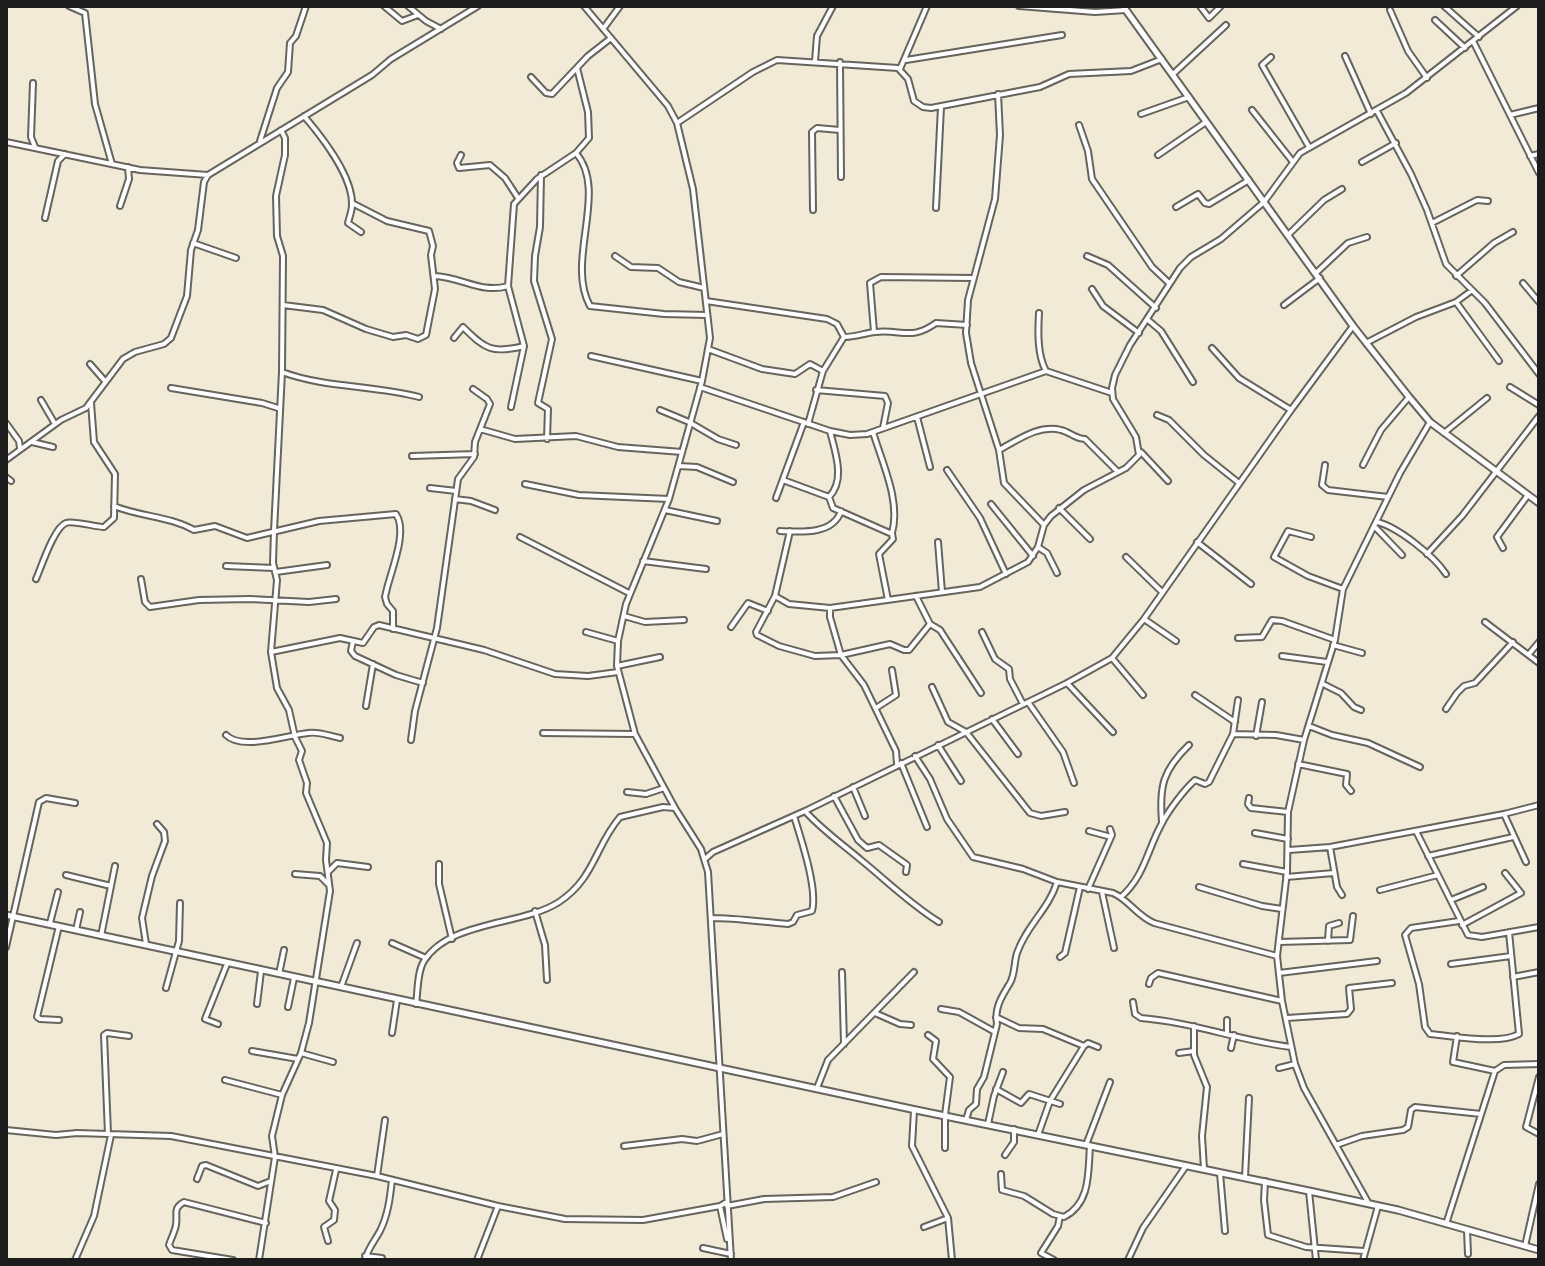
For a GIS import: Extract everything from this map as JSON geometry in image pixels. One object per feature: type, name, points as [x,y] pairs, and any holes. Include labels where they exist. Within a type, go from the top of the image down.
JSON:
[{"type":"street","points":[[69,6],[85,13],[95,104],[112,164]]},
{"type":"street","points":[[259,142],[277,88],[288,72],[290,43],[296,36],[306,6]]},
{"type":"street","points":[[384,6],[402,21],[418,15]]},
{"type":"street","points":[[408,6],[441,29]]},
{"type":"street","points":[[6,460],[55,424],[89,407],[118,363],[129,354],[160,346],[171,338],[187,296],[193,243],[208,175],[478,6]]},
{"type":"street","points":[[584,6],[668,106],[677,123],[693,189],[710,338],[702,381],[669,499],[629,593],[618,641],[617,666],[635,734],[705,859],[731,1257]]},
{"type":"street","points":[[603,29],[620,6]]},
{"type":"street","points":[[815,61],[817,36],[833,6]]},
{"type":"street","points":[[900,69],[927,6]]},
{"type":"street","points":[[1019,6],[1095,12],[1125,8],[1353,326],[1409,397],[1430,422],[1539,503]]},
{"type":"street","points":[[1200,6],[1209,18],[1221,6]]},
{"type":"street","points":[[1444,6],[1479,37]]},
{"type":"street","points":[[1168,481],[1141,452],[1112,394],[1115,375],[1169,283],[1191,257],[1221,239],[1264,202],[1293,162],[1309,147],[1371,114],[1427,78],[1517,6]]},
{"type":"street","points":[[1390,10],[1408,51],[1427,78]]},
{"type":"street","points":[[1435,20],[1465,48]]},
{"type":"street","points":[[1173,74],[1226,25]]},
{"type":"street","points":[[906,60],[1062,35]]},
{"type":"street","points":[[531,77],[550,94],[611,38]]},
{"type":"street","points":[[1473,41],[1539,173]]},
{"type":"street","points":[[1345,56],[1371,114]]},
{"type":"street","points":[[1271,57],[1262,65],[1309,147]]},
{"type":"street","points":[[677,123],[770,62],[782,59],[884,65],[900,69],[908,79],[912,97],[918,104],[941,107],[1040,87],[1069,74],[1131,71],[1162,59]]},
{"type":"street","points":[[840,62],[841,177]]},
{"type":"street","points":[[511,407],[524,346],[508,286],[512,215],[518,198],[541,175],[576,153],[589,138],[585,93],[577,68]]},
{"type":"street","points":[[33,83],[31,137],[35,147]]},
{"type":"street","points":[[998,94],[1000,135],[995,199],[968,300],[971,363],[999,450],[1004,483],[1044,525]]},
{"type":"street","points":[[1141,114],[1189,97]]},
{"type":"street","points":[[936,208],[941,107]]},
{"type":"street","points":[[1510,115],[1539,108]]},
{"type":"street","points":[[1252,110],[1293,162]]},
{"type":"street","points":[[1376,111],[1396,143],[1432,223],[1446,264],[1485,303],[1539,374]]},
{"type":"street","points":[[303,116],[326,144],[343,174],[352,203],[348,223],[361,232]]},
{"type":"street","points":[[1158,155],[1206,122]]},
{"type":"street","points":[[1079,125],[1088,151],[1092,179],[1152,267],[1169,283]]},
{"type":"street","points":[[264,128],[271,135]]},
{"type":"street","points":[[813,210],[812,132],[817,128],[840,130]]},
{"type":"street","points":[[259,1260],[275,1157],[272,1136],[282,1095],[299,1056],[317,983],[316,970],[329,885],[327,843],[306,793],[307,783],[299,760],[302,751],[295,737],[293,718],[277,688],[272,650],[278,408],[282,372],[283,256],[277,236],[276,201],[285,155],[285,138],[281,130]]},
{"type":"street","points":[[23,144],[31,137]]},
{"type":"street","points":[[6,142],[140,170],[208,175]]},
{"type":"street","points":[[1362,162],[1396,143]]},
{"type":"street","points":[[45,218],[58,161],[55,152]]},
{"type":"street","points":[[576,153],[582,162],[588,189],[582,265],[584,290],[590,306],[707,315]]},
{"type":"street","points":[[58,161],[65,154]]},
{"type":"street","points":[[1530,156],[1539,154]]},
{"type":"street","points":[[105,163],[109,155]]},
{"type":"street","points":[[461,155],[457,163],[459,168],[490,165],[500,172],[518,198]]},
{"type":"street","points":[[120,206],[129,179],[128,167]]},
{"type":"street","points":[[129,179],[140,170]]},
{"type":"street","points":[[199,175],[204,182]]},
{"type":"street","points":[[541,175],[540,227],[534,281],[552,339],[538,403],[548,409],[547,439]]},
{"type":"street","points":[[1176,207],[1198,194],[1206,205],[1209,204],[1249,180]]},
{"type":"street","points":[[1288,235],[1324,200],[1342,189]]},
{"type":"street","points":[[1432,223],[1479,199],[1488,201]]},
{"type":"street","points":[[282,305],[323,310],[359,327],[393,337],[406,335],[421,339],[430,327],[435,289],[431,255],[433,246],[429,231],[387,221],[352,203]]},
{"type":"street","points":[[1456,276],[1494,243],[1513,232]]},
{"type":"street","points":[[1284,305],[1348,243],[1367,237]]},
{"type":"street","points":[[193,243],[236,258]]},
{"type":"street","points":[[615,256],[631,267],[658,268],[679,282],[704,288]]},
{"type":"street","points":[[1087,256],[1108,265],[1156,308]]},
{"type":"street","points":[[434,276],[466,281],[489,290],[508,286]]},
{"type":"street","points":[[874,332],[872,280],[881,277],[973,278]]},
{"type":"street","points":[[1523,283],[1539,302]]},
{"type":"street","points":[[1092,289],[1099,302],[1139,333]]},
{"type":"street","points":[[1366,343],[1416,317],[1456,302],[1471,291]]},
{"type":"street","points":[[705,300],[827,319],[837,324],[844,337]]},
{"type":"street","points":[[1456,302],[1499,361]]},
{"type":"street","points":[[1039,313],[1042,363],[1046,371]]},
{"type":"street","points":[[1148,320],[1161,331],[1193,382]]},
{"type":"street","points":[[844,337],[859,337],[874,332],[912,335],[926,331],[936,323],[967,325]]},
{"type":"street","points":[[705,859],[713,852],[805,811],[1112,658],[1144,619],[1353,326]]},
{"type":"street","points":[[454,338],[463,327],[485,347],[503,350],[524,346]]},
{"type":"street","points":[[776,498],[823,371],[844,337]]},
{"type":"street","points":[[1212,348],[1239,378],[1291,410]]},
{"type":"street","points":[[708,349],[770,371],[795,374],[810,364],[823,371]]},
{"type":"street","points":[[591,356],[702,381]]},
{"type":"street","points":[[90,364],[105,381]]},
{"type":"street","points":[[700,387],[850,435],[873,432],[1046,371],[1112,394]]},
{"type":"street","points":[[282,372],[419,397]]},
{"type":"street","points":[[1510,387],[1539,405]]},
{"type":"street","points":[[171,388],[278,408]]},
{"type":"street","points":[[411,740],[435,638],[456,491],[460,474],[475,454],[479,428],[490,404],[473,389]]},
{"type":"street","points":[[816,390],[885,396],[888,403],[883,428]]},
{"type":"street","points":[[1363,465],[1381,430],[1409,397]]},
{"type":"street","points":[[262,403],[279,398]]},
{"type":"street","points":[[1444,433],[1487,398]]},
{"type":"street","points":[[41,400],[55,424]]},
{"type":"street","points":[[36,579],[54,537],[64,524],[70,522],[104,527],[113,521],[115,474],[95,446],[89,407]]},
{"type":"street","points":[[660,410],[736,445]]},
{"type":"street","points":[[1157,415],[1169,420],[1204,455],[1239,483]]},
{"type":"street","points":[[1427,554],[1462,516],[1539,416]]},
{"type":"street","points":[[917,417],[930,467]]},
{"type":"street","points":[[1369,1204],[1304,1088],[1295,1064],[1282,1001],[1277,956],[1289,850],[1288,812],[1304,740],[1334,643],[1343,589],[1388,497],[1430,422]]},
{"type":"street","points":[[6,423],[19,441],[20,449]]},
{"type":"street","points":[[479,428],[515,439],[576,436],[618,447],[682,452]]},
{"type":"street","points":[[999,450],[1039,430],[1055,428],[1085,439],[1118,472]]},
{"type":"street","points":[[687,431],[700,429]]},
{"type":"street","points":[[829,497],[833,493],[838,472],[830,431]]},
{"type":"street","points":[[873,432],[894,505],[893,539],[879,554],[888,600]]},
{"type":"street","points":[[19,441],[53,447]]},
{"type":"street","points":[[775,596],[789,604],[830,608],[973,589],[1006,574],[1033,556],[1044,525],[1059,508],[1098,481],[1118,472],[1141,452]]},
{"type":"street","points":[[412,456],[475,454]]},
{"type":"street","points":[[1325,465],[1322,485],[1328,490],[1388,497]]},
{"type":"street","points":[[679,466],[697,467],[733,482]]},
{"type":"street","points":[[947,470],[988,532],[1006,574]]},
{"type":"street","points":[[783,480],[829,497]]},
{"type":"street","points":[[525,484],[579,495],[669,499]]},
{"type":"street","points":[[430,488],[456,491]]},
{"type":"street","points":[[1503,548],[1497,537],[1530,497],[1539,491]]},
{"type":"street","points":[[829,497],[831,505],[841,511],[892,534]]},
{"type":"street","points":[[455,499],[495,510]]},
{"type":"street","points":[[991,504],[1033,556]]},
{"type":"street","points":[[114,506],[147,517],[178,521],[194,530],[215,526],[247,538],[319,521],[397,514],[401,535],[385,597],[393,610],[393,629]]},
{"type":"street","points":[[1059,508],[1090,539]]},
{"type":"street","points":[[665,510],[717,521]]},
{"type":"street","points":[[780,531],[828,527],[836,523],[841,511]]},
{"type":"street","points":[[1382,512],[1387,524],[1427,554],[1446,574]]},
{"type":"street","points":[[1376,524],[1387,524]]},
{"type":"street","points":[[1376,524],[1402,555]]},
{"type":"street","points":[[790,531],[775,596],[757,635],[779,646],[815,656],[841,655],[890,644],[909,650],[930,624]]},
{"type":"street","points":[[1311,537],[1288,531],[1274,557],[1308,576],[1343,589]]},
{"type":"street","points":[[520,537],[629,593]]},
{"type":"street","points":[[938,542],[942,592]]},
{"type":"street","points":[[1197,542],[1251,584]]},
{"type":"street","points":[[1038,547],[1047,553],[1057,573]]},
{"type":"street","points":[[1126,557],[1162,592]]},
{"type":"street","points":[[643,561],[706,569]]},
{"type":"street","points":[[226,566],[275,570],[327,565]]},
{"type":"street","points":[[141,579],[145,602],[150,607],[199,600],[309,602],[336,599]]},
{"type":"street","points":[[916,596],[930,624],[939,628],[981,693]]},
{"type":"street","points":[[731,627],[748,603],[768,611]]},
{"type":"street","points":[[830,608],[841,655],[861,679],[876,708],[927,827]]},
{"type":"street","points":[[624,616],[645,622],[684,620]]},
{"type":"street","points":[[1144,619],[1176,641]]},
{"type":"street","points":[[1238,638],[1262,637],[1272,620],[1282,621],[1362,653]]},
{"type":"street","points":[[1485,622],[1539,663]]},
{"type":"street","points":[[272,650],[340,638],[365,642],[375,626],[484,650],[555,674],[588,676],[618,672]]},
{"type":"street","points":[[586,632],[618,641]]},
{"type":"street","points":[[982,632],[995,659],[1009,669],[1010,679],[1025,703],[1066,756],[1074,783]]},
{"type":"street","points":[[353,641],[352,654],[423,683]]},
{"type":"street","points":[[1446,709],[1464,686],[1475,683],[1513,642]]},
{"type":"street","points":[[1529,654],[1539,642]]},
{"type":"street","points":[[1282,656],[1329,662]]},
{"type":"street","points":[[617,666],[660,657]]},
{"type":"street","points":[[1112,658],[1143,695]]},
{"type":"street","points":[[366,706],[373,664]]},
{"type":"street","points":[[876,708],[896,695],[892,670]]},
{"type":"street","points":[[1067,683],[1113,732]]},
{"type":"street","points":[[1323,684],[1341,693],[1361,710]]},
{"type":"street","points":[[932,687],[948,722],[966,732],[1033,816],[1065,812]]},
{"type":"street","points":[[1195,695],[1235,722]]},
{"type":"street","points":[[1121,897],[1141,875],[1162,822],[1195,780],[1205,784],[1209,782],[1233,734],[1238,700]]},
{"type":"street","points":[[1256,736],[1262,702]]},
{"type":"street","points":[[992,719],[1018,754]]},
{"type":"street","points":[[1309,726],[1368,743],[1420,767]]},
{"type":"street","points":[[226,735],[243,742],[295,737],[311,732],[340,738]]},
{"type":"street","points":[[543,733],[635,734]]},
{"type":"street","points":[[1233,734],[1276,735],[1304,740]]},
{"type":"street","points":[[938,745],[961,781]]},
{"type":"street","points":[[1162,822],[1161,795],[1170,764],[1189,745]]},
{"type":"street","points":[[896,751],[908,759]]},
{"type":"street","points":[[915,756],[930,779],[947,819],[969,854],[976,858],[1121,897],[1141,916],[1154,923],[1277,956]]},
{"type":"street","points":[[1298,764],[1347,774],[1346,785],[1351,791]]},
{"type":"street","points":[[853,787],[865,816]]},
{"type":"street","points":[[627,792],[646,794],[664,788]]},
{"type":"street","points":[[834,796],[858,840],[867,848],[879,845],[907,865],[906,872]]},
{"type":"street","points":[[6,947],[10,915],[39,802],[46,798],[75,803]]},
{"type":"street","points":[[1249,798],[1251,808],[1288,812]]},
{"type":"street","points":[[663,807],[670,799]]},
{"type":"street","points":[[1289,850],[1330,847],[1539,805]]},
{"type":"street","points":[[416,1004],[421,968],[426,958],[452,939],[479,927],[559,902],[582,882],[620,817],[663,807],[675,808]]},
{"type":"street","points":[[805,811],[823,831],[915,907],[939,922]]},
{"type":"street","points":[[1504,814],[1526,862]]},
{"type":"street","points":[[711,918],[788,924],[797,915],[812,911],[814,893],[794,816]]},
{"type":"street","points":[[146,944],[142,918],[152,876],[165,841],[164,832],[157,824]]},
{"type":"street","points":[[1088,889],[1111,837],[1110,829]]},
{"type":"street","points":[[1089,831],[1111,837]]},
{"type":"street","points":[[1416,831],[1468,935],[1475,938],[1539,927]]},
{"type":"street","points":[[1255,833],[1288,839]]},
{"type":"street","points":[[1428,856],[1513,837]]},
{"type":"street","points":[[1330,847],[1338,890],[1342,895]]},
{"type":"street","points":[[701,849],[713,852]]},
{"type":"street","points":[[329,871],[337,863],[368,867]]},
{"type":"street","points":[[439,864],[439,884],[452,939]]},
{"type":"street","points":[[1243,864],[1287,875],[1334,873]]},
{"type":"street","points":[[101,936],[115,866]]},
{"type":"street","points":[[1505,873],[1521,891],[1520,894],[1461,923],[1411,928],[1405,935],[1419,984],[1426,1031],[1430,1034],[1509,1038],[1519,1034],[1509,932]]},
{"type":"street","points":[[295,874],[320,876],[329,885]]},
{"type":"street","points":[[66,875],[111,886]]},
{"type":"street","points":[[1380,890],[1438,875]]},
{"type":"street","points":[[966,1120],[969,1110],[976,1104],[977,1089],[984,1077],[998,1020],[1001,996],[1012,980],[1017,953],[1028,930],[1052,898],[1057,882]]},
{"type":"street","points":[[1060,957],[1065,953],[1080,887]]},
{"type":"street","points":[[1199,887],[1282,909]]},
{"type":"street","points":[[1451,900],[1483,887]]},
{"type":"street","points":[[50,923],[58,892]]},
{"type":"street","points":[[1102,892],[1114,948]]},
{"type":"street","points":[[166,988],[180,938],[180,903]]},
{"type":"street","points":[[535,911],[545,945],[547,980]]},
{"type":"street","points":[[76,930],[80,912]]},
{"type":"street","points":[[10,915],[914,1110],[1265,1181],[1378,1206],[1539,1250]]},
{"type":"street","points":[[1279,942],[1350,940],[1353,916]]},
{"type":"street","points":[[1328,941],[1329,926],[1339,923]]},
{"type":"street","points":[[59,926],[37,1017],[59,1020]]},
{"type":"street","points":[[341,987],[357,943]]},
{"type":"street","points":[[392,943],[426,958]]},
{"type":"street","points":[[279,974],[284,950]]},
{"type":"street","points":[[1451,964],[1511,956]]},
{"type":"street","points":[[1279,973],[1377,961]]},
{"type":"street","points":[[218,1024],[205,1019],[227,964]]},
{"type":"street","points":[[257,1004],[261,971]]},
{"type":"street","points":[[842,972],[844,1044]]},
{"type":"street","points":[[817,1088],[828,1060],[914,972]]},
{"type":"street","points":[[1513,977],[1539,972]]},
{"type":"street","points":[[1149,984],[1158,973],[1282,1001]]},
{"type":"street","points":[[288,1007],[294,978]]},
{"type":"street","points":[[1287,1018],[1347,1014],[1351,1009],[1348,989],[1392,983]]},
{"type":"street","points":[[392,1033],[397,1000]]},
{"type":"street","points":[[1133,1002],[1135,1014],[1141,1018],[1292,1047]]},
{"type":"street","points":[[941,1009],[959,1012],[995,1032]]},
{"type":"street","points":[[875,1013],[900,1024],[911,1025]]},
{"type":"street","points":[[998,1020],[1019,1028],[1043,1029],[1084,1046]]},
{"type":"street","points":[[1227,1020],[1227,1033]]},
{"type":"street","points":[[1194,1026],[1194,1051],[1207,1087],[1202,1136],[1204,1169]]},
{"type":"street","points":[[75,1260],[94,1216],[110,1134],[104,1035],[129,1036]]},
{"type":"street","points":[[928,1035],[936,1041],[933,1059],[950,1077],[945,1148]]},
{"type":"street","points":[[1231,1048],[1234,1035]]},
{"type":"street","points":[[1457,1036],[1453,1062],[1495,1071]]},
{"type":"street","points":[[1038,1135],[1050,1101],[1084,1046],[1088,1043],[1098,1047]]},
{"type":"street","points":[[252,1051],[333,1062]]},
{"type":"street","points":[[1179,1053],[1194,1051]]},
{"type":"street","points":[[1279,1068],[1295,1064]]},
{"type":"street","points":[[1446,1224],[1495,1071],[1504,1065],[1539,1064]]},
{"type":"street","points":[[988,1124],[1003,1072]]},
{"type":"street","points":[[1539,1077],[1526,1127],[1539,1134]]},
{"type":"street","points":[[225,1080],[282,1095]]},
{"type":"street","points":[[1001,1174],[1002,1190],[1024,1196],[1060,1216],[1072,1212],[1084,1196],[1088,1145],[1110,1082]]},
{"type":"street","points":[[996,1089],[1021,1103],[1029,1094],[1060,1104]]},
{"type":"street","points":[[1245,1177],[1249,1098]]},
{"type":"street","points":[[1336,1145],[1362,1136],[1403,1130],[1408,1127],[1411,1110],[1415,1107],[1481,1114]]},
{"type":"street","points":[[914,1110],[911,1138],[914,1154],[948,1218],[952,1260]]},
{"type":"street","points":[[377,1176],[385,1120]]},
{"type":"street","points":[[1005,1155],[1014,1142],[1014,1129]]},
{"type":"street","points":[[6,1130],[56,1135],[171,1136],[377,1176],[565,1219],[621,1221],[764,1199],[833,1197],[876,1182]]},
{"type":"street","points":[[624,1146],[682,1139],[697,1141],[723,1134]]},
{"type":"street","points":[[197,1179],[202,1166],[206,1165],[258,1186],[272,1181]]},
{"type":"street","points":[[1128,1260],[1143,1228],[1186,1166]]},
{"type":"street","points":[[328,1241],[324,1227],[334,1220],[335,1210],[329,1201],[336,1170]]},
{"type":"street","points":[[1220,1173],[1225,1231]]},
{"type":"street","points":[[382,1258],[365,1258],[388,1212],[392,1180]]},
{"type":"street","points":[[1265,1181],[1267,1233],[1313,1248],[1364,1251]]},
{"type":"street","points":[[1525,1246],[1539,1184]]},
{"type":"street","points":[[1309,1191],[1316,1260]]},
{"type":"street","points":[[233,1260],[172,1250],[169,1245],[177,1224],[174,1213],[177,1207],[184,1202],[266,1223]]},
{"type":"street","points":[[477,1260],[498,1206]]},
{"type":"street","points":[[720,1206],[731,1257]]},
{"type":"street","points":[[1363,1260],[1378,1206]]},
{"type":"street","points":[[1054,1260],[1041,1253],[1058,1226],[1060,1216]]},
{"type":"street","points":[[924,1227],[948,1218]]},
{"type":"street","points":[[1467,1230],[1468,1254]]},
{"type":"street","points":[[703,1248],[731,1257]]}]
